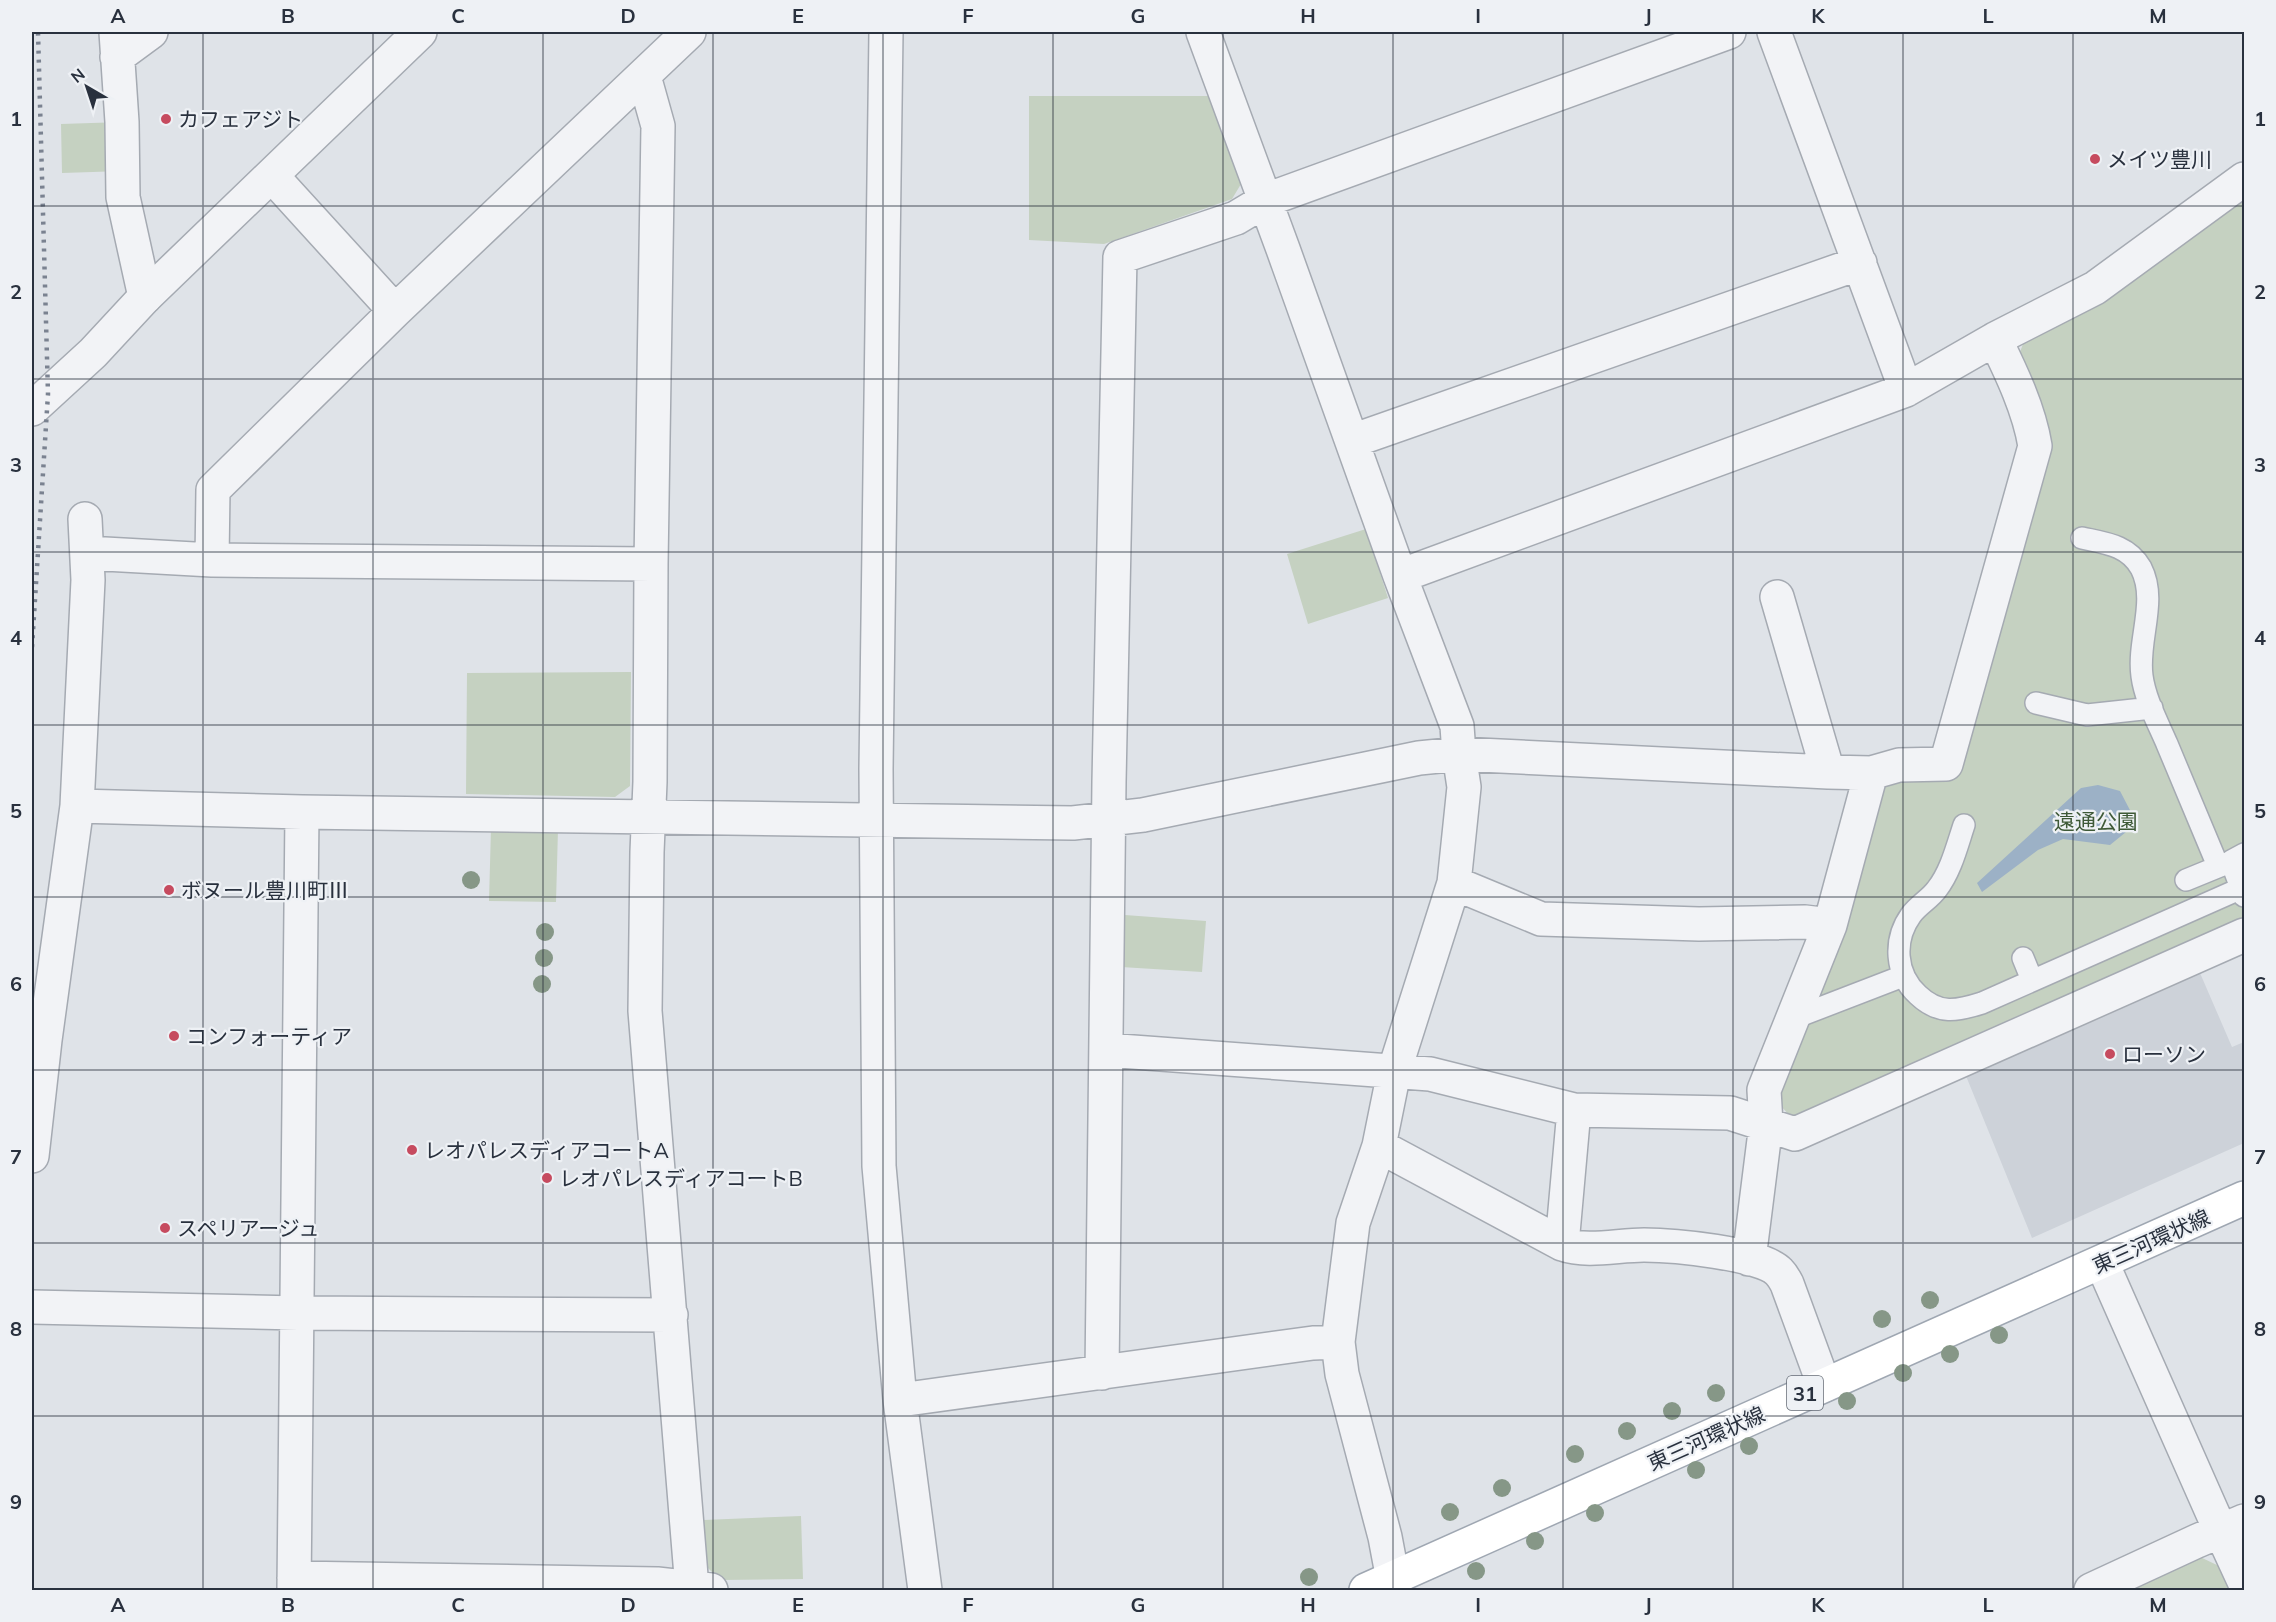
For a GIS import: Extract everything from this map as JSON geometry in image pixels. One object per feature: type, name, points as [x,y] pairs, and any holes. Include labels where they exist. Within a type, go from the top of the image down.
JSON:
[{"type":"main road","name":"東三河環状線","points":[[1384,1586],[1824,1385],[2244,1198]]},
{"type":"street","points":[[145,297],[123,197],[122,122],[116,44],[152,32]]},
{"type":"street","points":[[32,409],[93,353],[145,297],[420,32]]},
{"type":"street","points":[[212,560],[213,490],[395,311],[689,32]]},
{"type":"street","points":[[886,32],[876,819],[879,1166],[900,1400],[925,1590]]},
{"type":"street","points":[[1203,32],[1266,200],[1400,576],[1457,726],[1464,787],[1454,883],[1394,1072],[1378,1146],[1353,1222],[1338,1342],[1342,1374],[1385,1537],[1384,1586]]},
{"type":"street","points":[[1101,1373],[1120,256],[1236,218],[1266,200],[1729,32]]},
{"type":"street","points":[[1774,32],[1906,390]]},
{"type":"street","points":[[302,812],[294,1584],[657,1584],[701,1589],[671,1315],[645,1011],[658,126],[644,76]]},
{"type":"street","points":[[272,176],[395,311]]},
{"type":"street","points":[[1400,576],[1906,390],[1995,339],[2095,288],[2244,178]]},
{"type":"street","points":[[1352,441],[1860,263]]},
{"type":"street","points":[[77,806],[302,812],[1073,823],[1143,815],[1419,758],[1459,754],[1871,773],[1899,765],[1946,764],[2035,446],[2033,433],[2014,381],[1995,339]]},
{"type":"street","points":[[32,1156],[45,1040],[77,806],[88,580],[85,519]]},
{"type":"street","points":[[87,554],[212,560],[651,564]]},
{"type":"street","points":[[1776,597],[1828,772]]},
{"type":"street","points":[[1749,1259],[1766,1124],[1764,1090],[1830,925],[1871,773]]},
{"type":"street","points":[[1454,883],[1541,919],[1699,924],[1805,922],[1830,925]]},
{"type":"street","points":[[1106,1050],[1430,1074],[1574,1110],[1730,1113],[1795,1134],[2244,935]]},
{"type":"street","points":[[1562,1244],[1574,1110]]},
{"type":"street","points":[[1378,1146],[1562,1244],[1576,1249],[1646,1245],[1725,1253],[1765,1263],[1779,1271],[1787,1284],[1824,1385]]},
{"type":"street","points":[[2102,1263],[2233,1526],[2244,1581]]},
{"type":"street","points":[[32,1307],[298,1313],[671,1315]]},
{"type":"street","points":[[900,1400],[1313,1343],[1338,1342]]},
{"type":"street","points":[[2091,1590],[2233,1526]]},
{"type":"lane","points":[[1964,825],[1943,880],[1936,891],[1912,914],[1903,928],[1899,952],[1903,976],[1917,994],[1938,1009],[1950,1011],[1982,1003],[2243,890],[2231,860],[2152,708],[2142,676],[2148,602],[2141,568],[2126,551],[2117,546],[2082,538]]},
{"type":"lane","points":[[2036,703],[2087,715],[2152,708]]},
{"type":"lane","points":[[2186,880],[2231,860]]},
{"type":"lane","points":[[2023,958],[2032,980]]},
{"type":"lane","points":[[1794,1018],[1903,976]]},
{"type":"shaded area","points":[[2200,973],[2232,1047],[2244,1042],[2244,1143],[2032,1238],[1966,1076]]},
{"type":"green space","points":[[1029,96],[1209,96],[1241,184],[1232,199],[1104,244],[1029,240]]},
{"type":"green space","points":[[122,122],[123,171],[62,173],[61,124]]},
{"type":"green space","name":"遠通公園","points":[[2244,197],[2244,919],[1793,1119],[1776,1101],[1883,789],[1901,775],[1955,773],[2046,446],[2017,360],[2023,344],[2107,300]]},
{"type":"green space","points":[[1366,529],[1388,598],[1308,624],[1287,554]]},
{"type":"green space","points":[[631,672],[630,786],[615,797],[466,794],[467,673]]},
{"type":"green space","points":[[491,828],[558,829],[556,902],[489,901]]},
{"type":"green space","points":[[1125,915],[1206,921],[1202,972],[1121,967]]},
{"type":"green space","points":[[801,1516],[803,1579],[720,1580],[706,1566],[704,1520]]},
{"type":"green space","points":[[2198,1556],[2219,1566],[2230,1590],[2126,1590]]},
{"type":"water","points":[[2098,785],[2120,791],[2132,814],[2126,832],[2110,845],[2063,839],[2038,850],[1982,892],[1977,883],[2081,788]]},
{"type":"railway","points":[[32,647],[48,394],[38,32]]},
{"type":"place","name":"カフェアジト","points":[[166,119]]},
{"type":"place","name":"メイツ豊川","points":[[2095,159]]},
{"type":"place","name":"ボヌール豊川町Ⅲ","points":[[169,890]]},
{"type":"place","name":"コンフォーティア","points":[[174,1036]]},
{"type":"place","name":"ローソン","points":[[2110,1054]]},
{"type":"place","name":"レオパレスディアコートA","points":[[412,1150]]},
{"type":"place","name":"レオパレスディアコートB","points":[[547,1178]]},
{"type":"place","name":"スペリアージュ","points":[[165,1228]]}]
